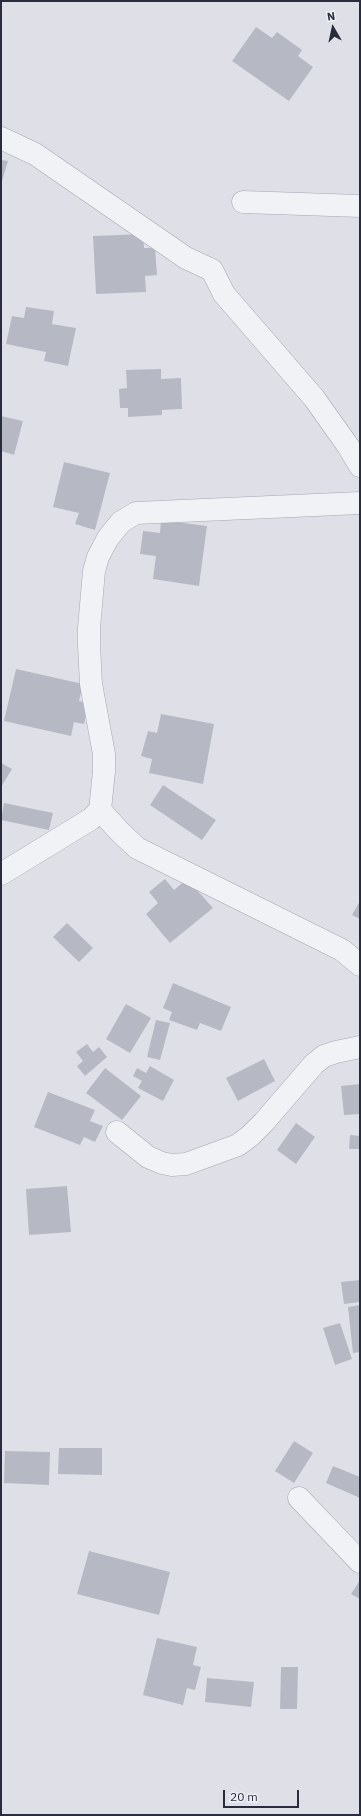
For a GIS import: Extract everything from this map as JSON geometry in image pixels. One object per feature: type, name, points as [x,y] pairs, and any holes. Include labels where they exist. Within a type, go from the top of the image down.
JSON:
[{"type":"street","points":[[1,138],[35,154],[186,258],[212,270],[224,294],[314,398],[348,446],[360,466]]},
{"type":"street","points":[[243,202],[360,206]]},
{"type":"street","points":[[1,874],[91,819],[100,810],[104,772],[104,754],[91,684],[89,628],[94,571],[98,557],[108,538],[121,522],[136,513],[360,503]]},
{"type":"street","points":[[100,810],[118,831],[137,848],[342,950],[360,965]]},
{"type":"street","points":[[117,1132],[148,1157],[162,1164],[186,1164],[238,1145],[250,1136],[264,1122],[314,1064],[324,1056],[360,1047]]},
{"type":"street","points":[[299,1498],[360,1562]]},
{"type":"building","points":[[256,27],[272,38],[277,32],[302,50],[298,56],[313,67],[289,101],[232,61]]},
{"type":"building","points":[[1,160],[8,161],[1,184]]},
{"type":"building","points":[[143,234],[144,248],[155,248],[157,275],[145,276],[146,292],[96,294],[93,236]]},
{"type":"building","points":[[26,307],[54,311],[52,324],[76,328],[68,366],[44,361],[46,352],[6,344],[12,316],[24,318]]},
{"type":"building","points":[[161,369],[161,379],[181,378],[182,409],[162,410],[162,415],[128,417],[128,408],[120,408],[119,389],[127,388],[126,370]]},
{"type":"building","points":[[1,416],[23,421],[14,455],[1,451]]},
{"type":"building","points":[[64,462],[110,473],[95,530],[75,524],[79,513],[53,507]]},
{"type":"building","points":[[161,520],[207,526],[199,586],[153,579],[156,556],[140,554],[143,531],[160,533]]},
{"type":"building","points":[[16,669],[83,684],[79,701],[89,703],[84,724],[74,722],[71,736],[4,721]]},
{"type":"building","points":[[161,714],[214,724],[203,784],[149,773],[152,759],[141,756],[148,731],[157,733]]},
{"type":"building","points":[[1,763],[12,769],[1,787]]},
{"type":"building","points":[[163,785],[216,820],[202,840],[150,805]]},
{"type":"building","points":[[4,803],[53,813],[49,830],[1,820]]},
{"type":"building","points":[[165,879],[174,890],[187,879],[213,908],[170,943],[146,914],[158,903],[149,892]]},
{"type":"building","points":[[360,901],[360,919],[352,915]]},
{"type":"building","points":[[67,923],[93,948],[79,962],[53,937]]},
{"type":"building","points":[[173,983],[231,1007],[221,1031],[200,1023],[197,1030],[169,1020],[172,1012],[163,1008]]},
{"type":"building","points":[[126,1004],[151,1018],[130,1053],[106,1039]]},
{"type":"building","points":[[156,1020],[170,1023],[160,1060],[147,1057]]},
{"type":"building","points":[[87,1044],[93,1052],[99,1047],[107,1057],[85,1076],[77,1066],[83,1061],[76,1052]]},
{"type":"building","points":[[264,1059],[275,1081],[238,1101],[226,1078]]},
{"type":"building","points":[[150,1066],[174,1080],[163,1101],[138,1088],[142,1081],[133,1076],[137,1068],[146,1073]]},
{"type":"building","points":[[105,1068],[141,1096],[122,1120],[86,1093]]},
{"type":"building","points":[[360,1084],[360,1114],[344,1115],[341,1086]]},
{"type":"building","points":[[48,1092],[95,1110],[90,1121],[103,1126],[95,1142],[84,1137],[80,1145],[34,1127]]},
{"type":"building","points":[[296,1123],[315,1137],[296,1164],[277,1150]]},
{"type":"building","points":[[350,1135],[360,1136],[360,1149],[349,1149]]},
{"type":"building","points":[[67,1186],[71,1232],[29,1235],[26,1189]]},
{"type":"building","points":[[360,1280],[360,1302],[344,1304],[341,1282]]},
{"type":"building","points":[[360,1305],[360,1352],[353,1353],[348,1307]]},
{"type":"building","points":[[340,1323],[352,1359],[335,1365],[323,1328]]},
{"type":"building","points":[[294,1441],[313,1453],[294,1483],[275,1471]]},
{"type":"building","points":[[59,1448],[102,1448],[102,1475],[58,1474]]},
{"type":"building","points":[[5,1451],[50,1452],[49,1485],[4,1483]]},
{"type":"building","points":[[333,1466],[360,1477],[360,1498],[326,1483]]},
{"type":"building","points":[[89,1551],[170,1572],[159,1615],[77,1594]]},
{"type":"building","points":[[360,1580],[360,1599],[351,1594]]},
{"type":"building","points":[[157,1638],[197,1647],[193,1665],[201,1667],[195,1690],[187,1688],[183,1705],[143,1695]]},
{"type":"building","points":[[281,1667],[298,1667],[297,1709],[280,1709]]},
{"type":"building","points":[[207,1678],[254,1682],[251,1707],[205,1702]]}]
